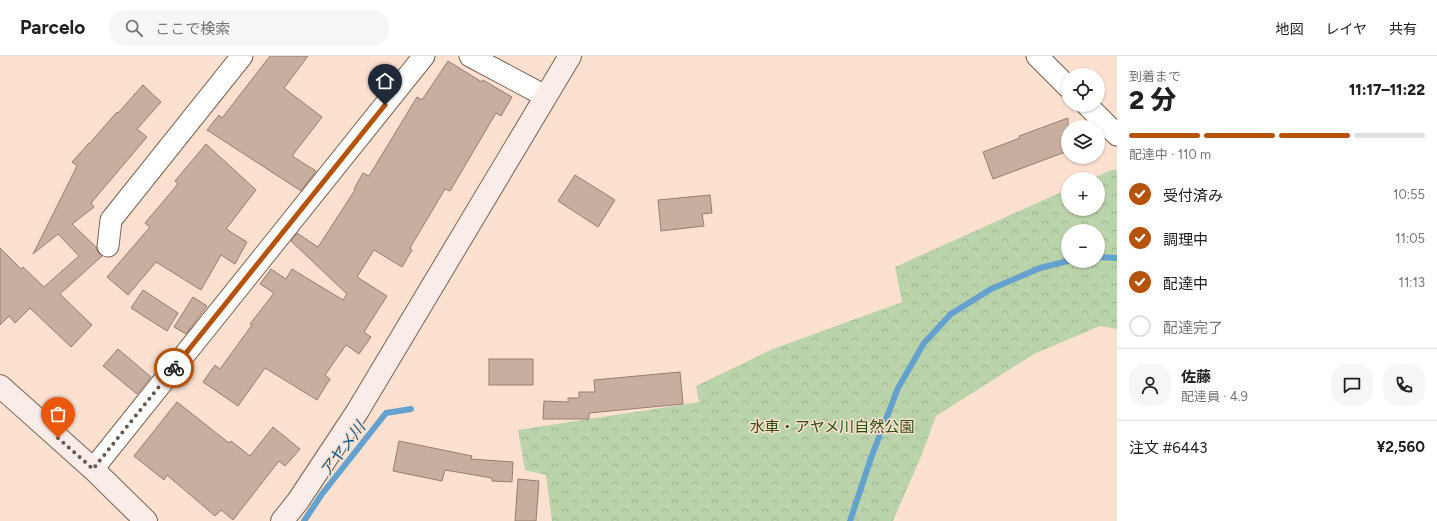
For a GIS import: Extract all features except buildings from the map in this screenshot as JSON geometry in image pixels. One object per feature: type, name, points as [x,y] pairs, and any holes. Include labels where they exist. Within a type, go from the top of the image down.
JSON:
[{"type":"street","points":[[108,246],[111,220],[242,56]]},
{"type":"street","points":[[93,469],[424,56]]},
{"type":"street","points":[[470,56],[545,96]]},
{"type":"street","points":[[282,521],[298,501],[357,412],[570,56]]},
{"type":"street","points":[[1037,56],[1061,80]]},
{"type":"street","points":[[1094,112],[1117,135]]},
{"type":"street","points":[[0,386],[93,469],[146,521]]},
{"type":"green space","name":"水車・アヤメ川自然公園","points":[[1114,169],[1117,171],[1117,329],[1100,326],[1034,354],[936,416],[922,454],[893,521],[552,521],[546,475],[525,470],[518,430],[699,402],[696,386],[773,349],[902,302],[895,267],[1061,192],[1061,216],[1105,216],[1105,173]]},
{"type":"waterway","points":[[1105,257],[1117,258]]},
{"type":"waterway","points":[[850,521],[871,458],[898,388],[924,343],[951,314],[991,289],[1040,268],[1061,263]]},
{"type":"waterway","name":"アヤメ川","points":[[304,521],[322,494],[386,413],[411,409]]},
{"type":"way so far","points":[[58,438],[93,469],[174,368]]},
{"type":"route","points":[[174,368],[385,105]]}]
